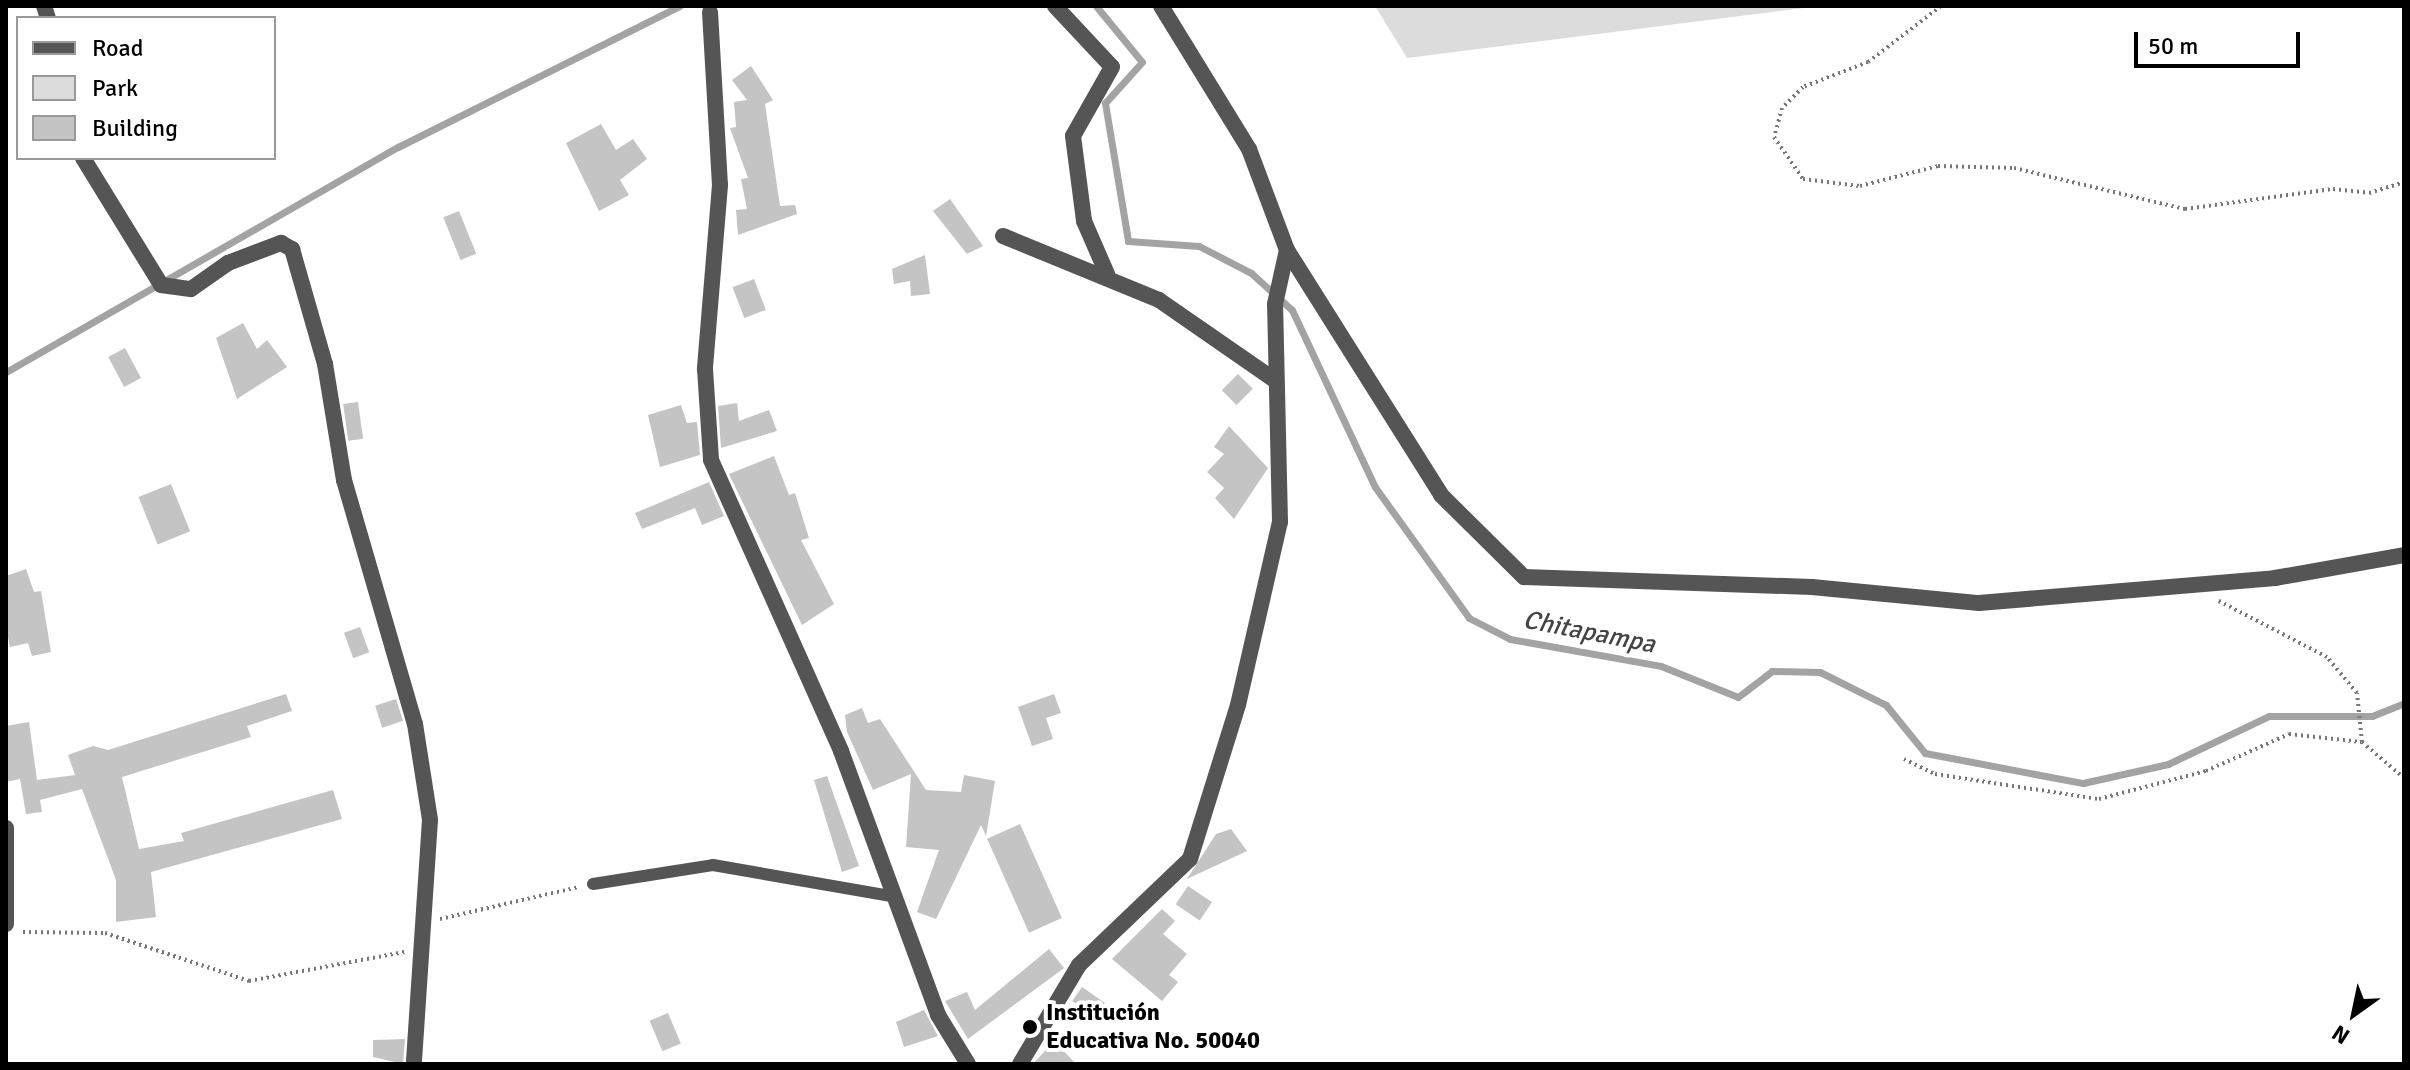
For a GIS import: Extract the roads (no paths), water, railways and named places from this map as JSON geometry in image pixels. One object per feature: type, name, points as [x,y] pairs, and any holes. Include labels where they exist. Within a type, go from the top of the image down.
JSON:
[{"type":"street","points":[[1055,6],[1112,67],[1073,136],[1081,211],[1107,274]]},
{"type":"street","points":[[1161,6],[1249,149],[1284,257],[1441,495],[1524,577],[1812,587],[1979,603],[2189,586],[2404,555]]},
{"type":"street","points":[[710,12],[720,185],[705,369],[711,460],[841,751],[891,896],[938,1015],[968,1064]]},
{"type":"street","points":[[84,160],[161,285],[191,289],[228,263],[281,243],[292,249],[325,364],[344,480],[415,724],[430,820],[426,948],[414,1064]]},
{"type":"street","points":[[1003,236],[1107,274],[1159,300],[1273,379]]},
{"type":"street","points":[[1020,1064],[1079,965],[1190,859],[1238,705],[1280,522],[1273,379],[1275,304],[1284,257]]},
{"type":"street","points":[[6,828],[6,924]]},
{"type":"lane","points":[[593,884],[713,865],[891,896]]},
{"type":"waterway","points":[[6,372],[398,147],[680,6]]},
{"type":"waterway","name":"Chitapampa","points":[[1096,6],[1142,62],[1105,103],[1128,241],[1199,246],[1251,273],[1292,310],[1375,487],[1469,618],[1510,639],[1661,666],[1738,697],[1772,671],[1820,672],[1886,705],[1925,753],[2083,783],[2168,764],[2269,716],[2372,716],[2404,703]]},
{"type":"place","name":"Institución Educativa No. 50040","points":[[1030,1027]]}]
